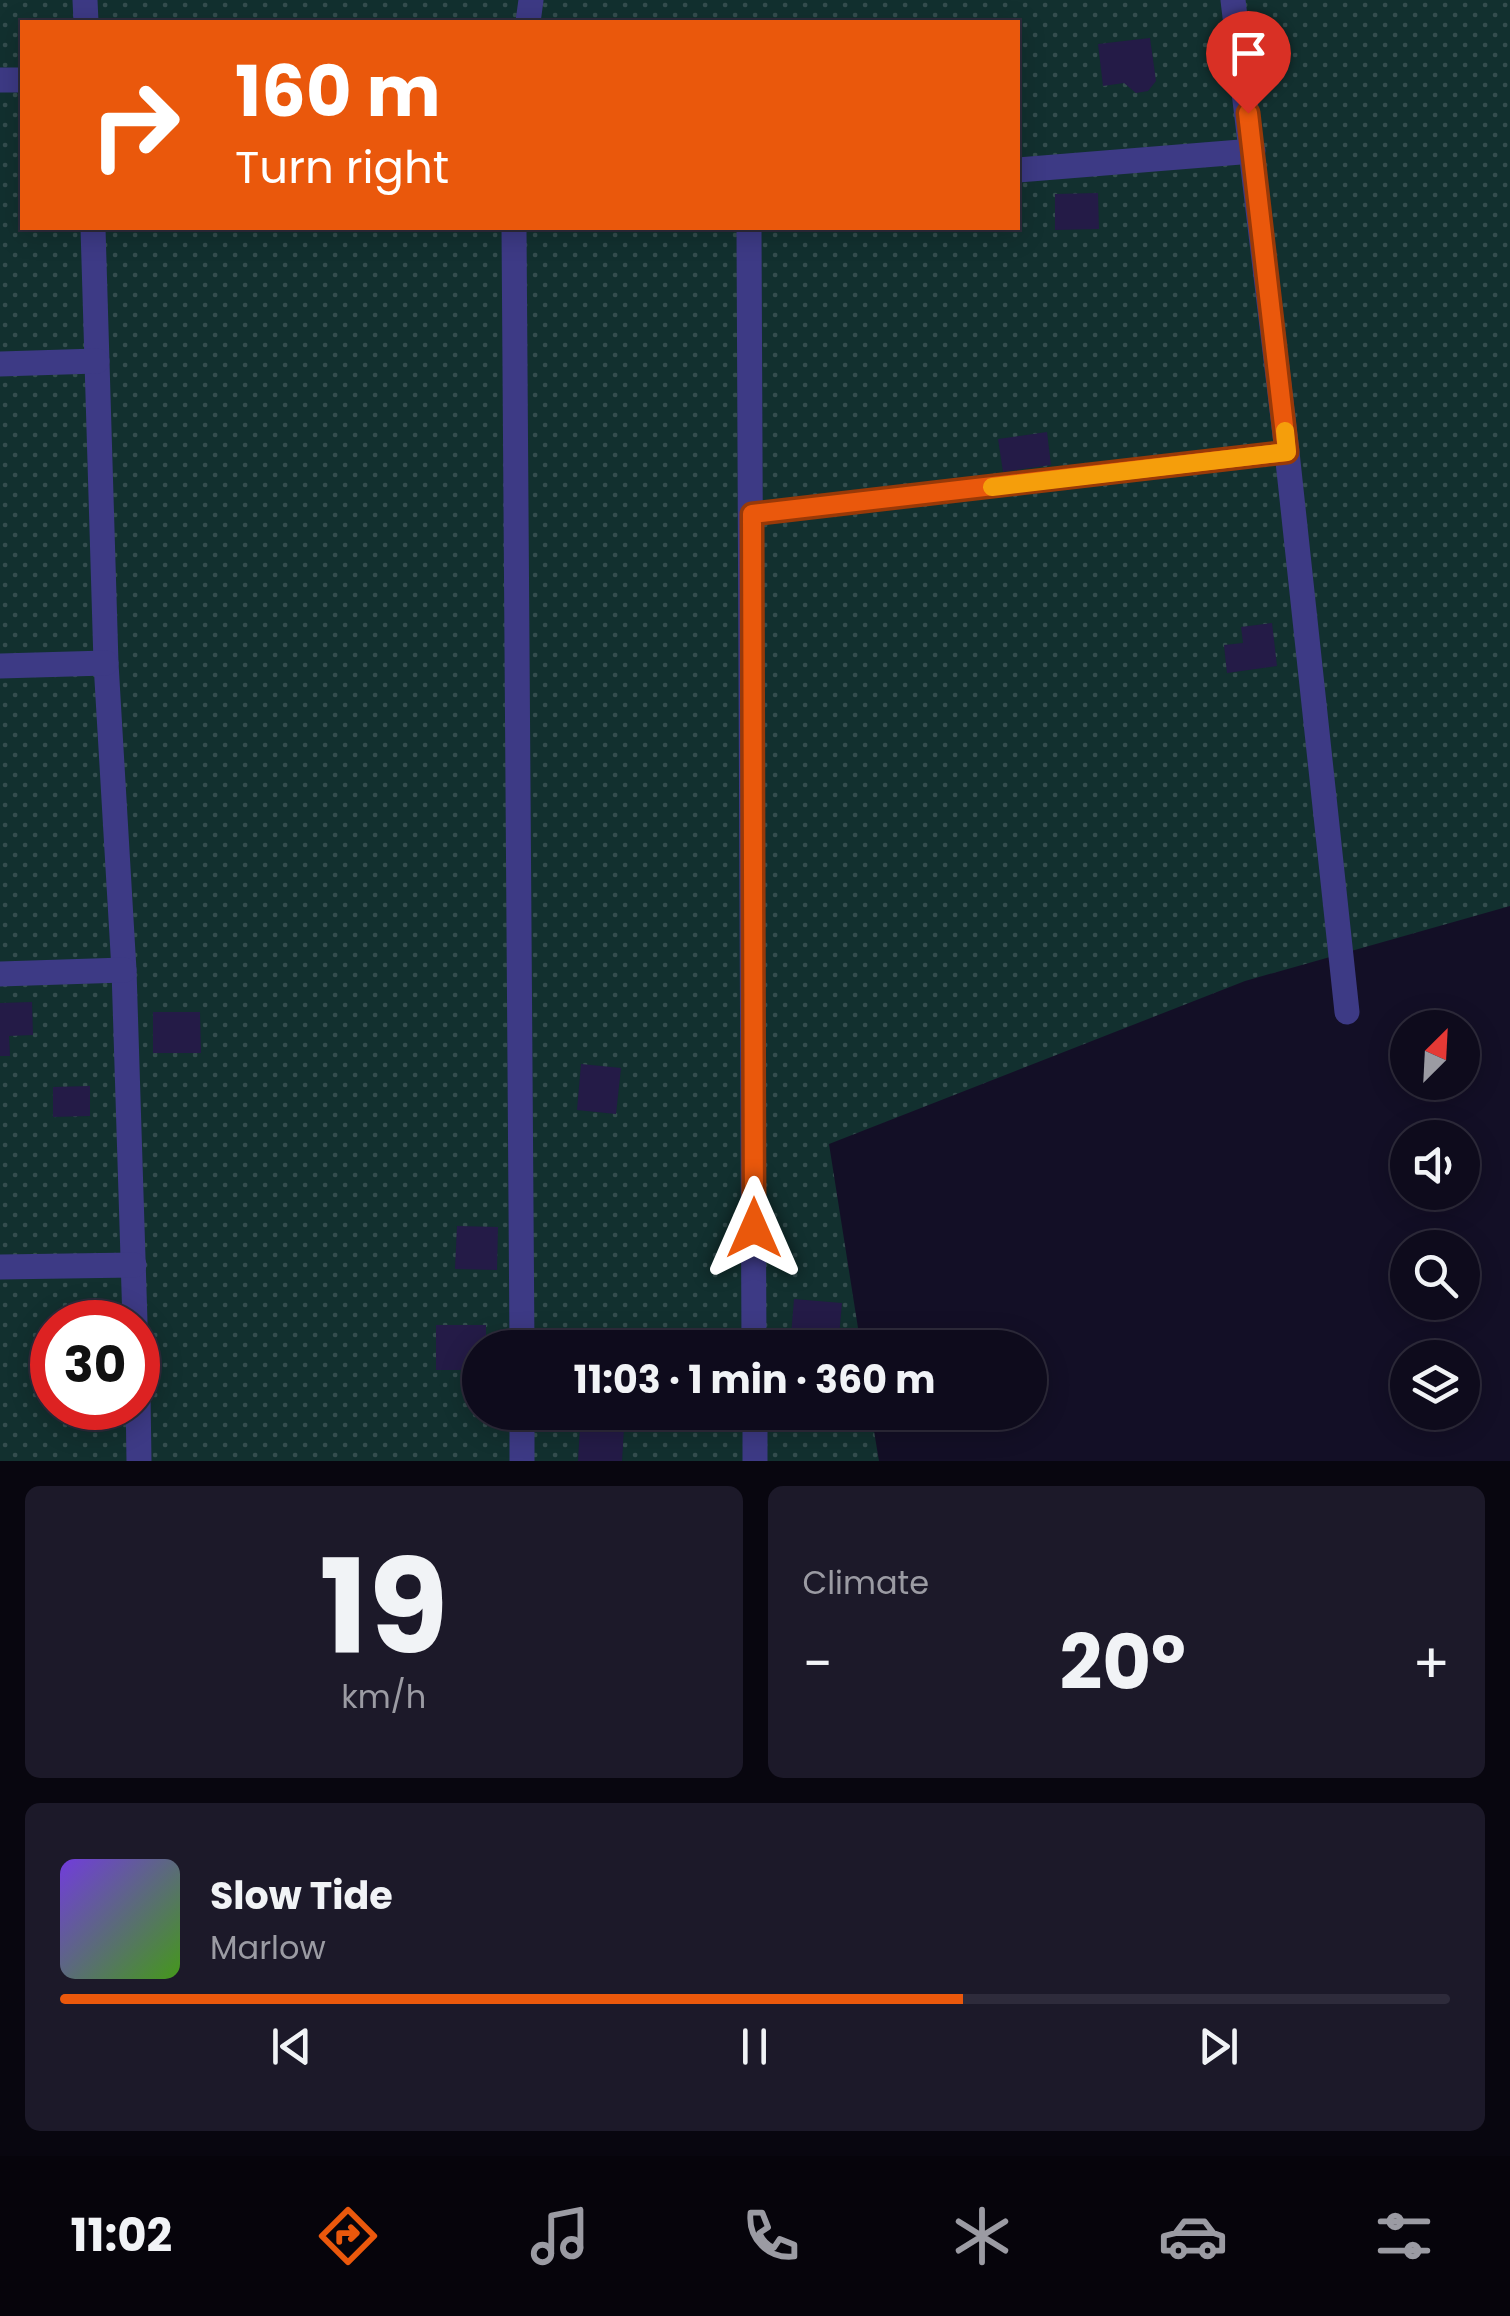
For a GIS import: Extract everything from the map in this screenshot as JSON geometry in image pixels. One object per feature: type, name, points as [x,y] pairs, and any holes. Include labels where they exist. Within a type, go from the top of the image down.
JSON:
[{"type":"street","points":[[1234,0],[1347,1012]]},
{"type":"street","points":[[1020,170],[1253,151]]},
{"type":"street","points":[[93,230],[106,663],[124,970],[135,1300]]},
{"type":"street","points":[[514,230],[522,1330]]},
{"type":"street","points":[[749,230],[754,1330]]},
{"type":"street","points":[[0,364],[97,361]]},
{"type":"street","points":[[0,666],[106,663]]},
{"type":"street","points":[[0,974],[124,970]]},
{"type":"street","points":[[0,1267],[134,1265]]},
{"type":"street","points":[[139,1430],[140,1461]]},
{"type":"street","points":[[522,1430],[522,1461]]},
{"type":"street","points":[[754,1430],[755,1461]]},
{"type":"lane","points":[[752,514],[1287,452]]},
{"type":"green space","points":[[0,0],[1510,0],[1510,906],[1245,981],[829,1144],[858,1330],[462,1330],[462,1430],[874,1430],[879,1461],[0,1461]]},
{"type":"building","points":[[1150,38],[1156,81],[1148,91],[1136,93],[1124,83],[1103,86],[1098,44]]},
{"type":"building","points":[[1098,193],[1099,229],[1055,230],[1055,194]]},
{"type":"building","points":[[1047,432],[1051,465],[1003,472],[998,439]]},
{"type":"building","points":[[1272,623],[1277,666],[1227,673],[1224,645],[1243,643],[1241,627]]},
{"type":"building","points":[[32,1002],[33,1035],[9,1036],[10,1056],[0,1056],[0,1003]]},
{"type":"building","points":[[153,1012],[200,1012],[201,1053],[153,1053]]},
{"type":"building","points":[[581,1064],[621,1068],[616,1114],[577,1110]]},
{"type":"building","points":[[90,1086],[90,1116],[53,1117],[53,1087]]},
{"type":"building","points":[[457,1226],[498,1227],[497,1270],[455,1269]]},
{"type":"building","points":[[794,1299],[842,1303],[840,1330],[791,1330]]},
{"type":"building","points":[[436,1325],[486,1325],[486,1330],[462,1330],[462,1370],[436,1370]]},
{"type":"building","points":[[580,1430],[624,1430],[622,1461],[578,1461]]},
{"type":"slow traffic","points":[[992,487],[1287,452],[1285,431]]},
{"type":"route","points":[[754,1228],[752,514],[1287,452],[1248,113]]}]
